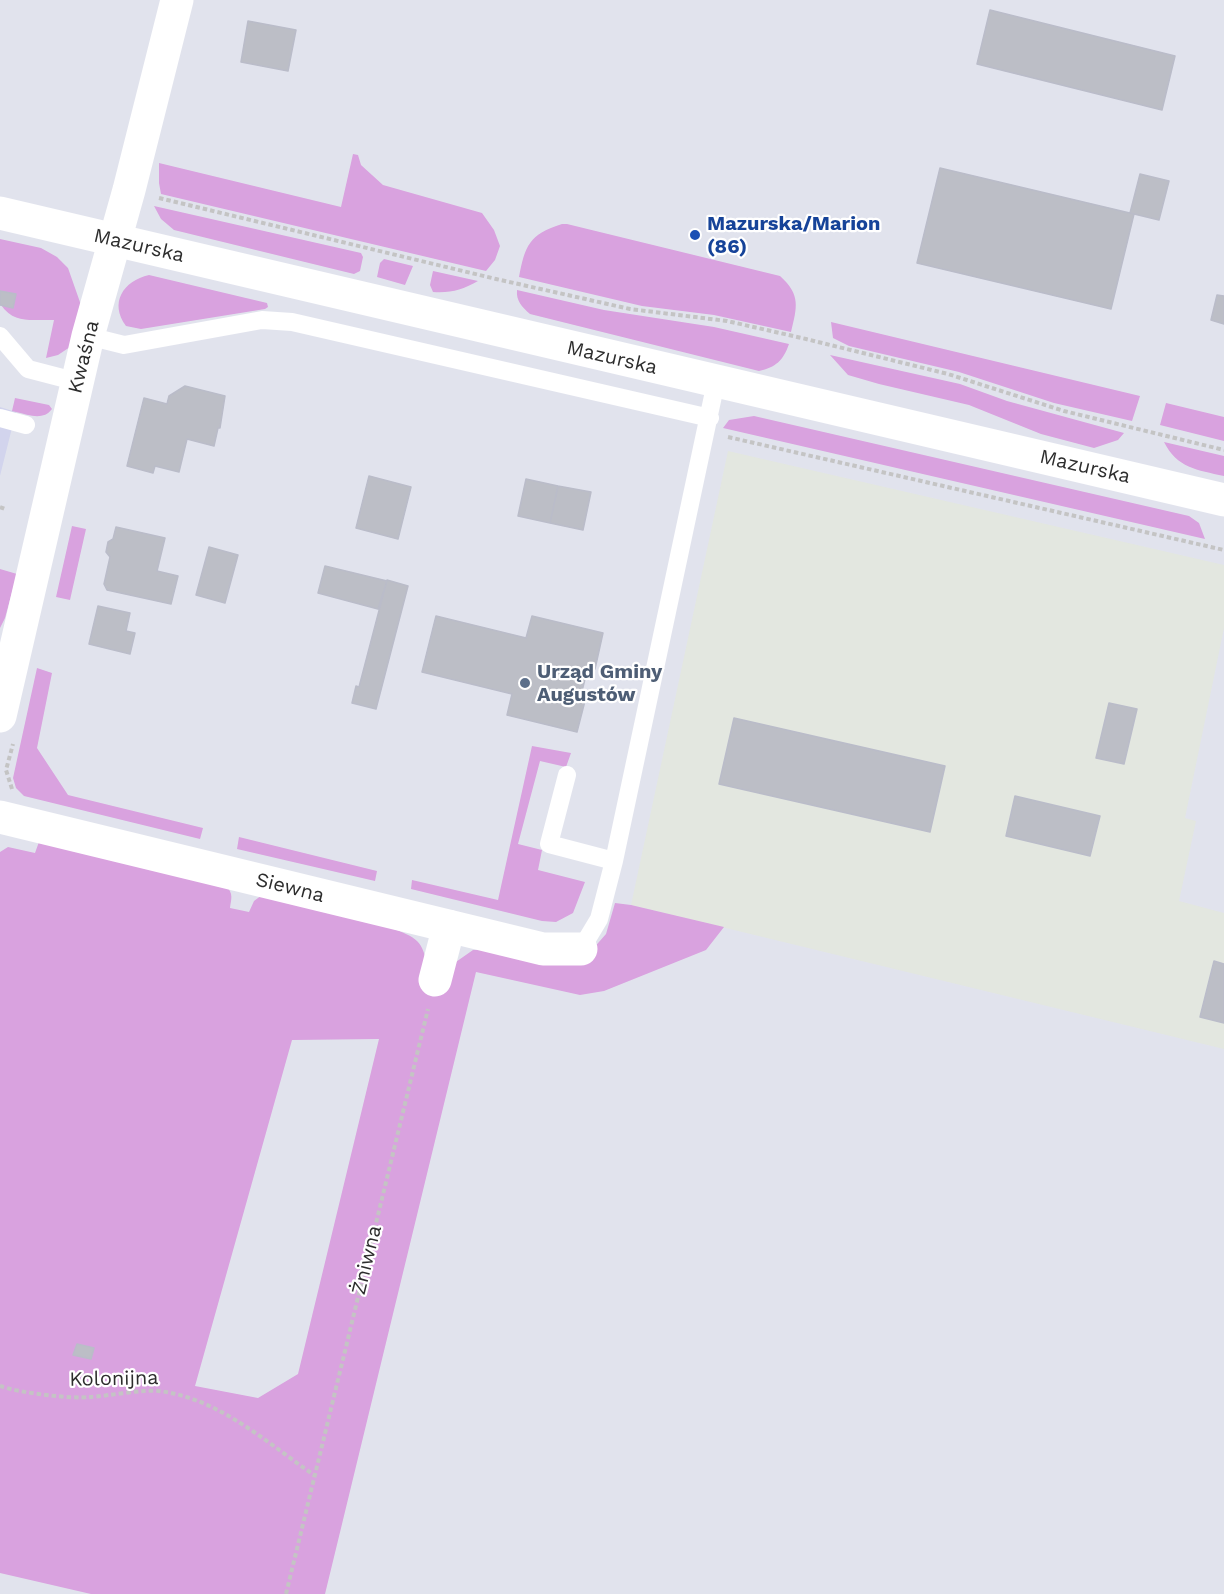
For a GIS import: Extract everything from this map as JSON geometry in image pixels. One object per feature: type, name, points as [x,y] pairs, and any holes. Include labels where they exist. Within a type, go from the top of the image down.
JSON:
[{"type":"street","name":"Kwaśna","points":[[0,716],[6,665],[88,336],[129,190],[177,0]]},
{"type":"street","name":"Mazurska","points":[[0,213],[1224,500]]},
{"type":"street","name":"Siewna","points":[[0,816],[543,949],[581,949]]},
{"type":"street","points":[[435,980],[449,926]]},
{"type":"lane","points":[[88,336],[124,345],[262,320],[292,322],[708,425]]},
{"type":"lane","points":[[0,336],[28,369],[78,382]]},
{"type":"lane","points":[[581,949],[599,919],[614,861],[716,382]]},
{"type":"lane","points":[[0,418],[26,425]]},
{"type":"lane","points":[[567,775],[549,844],[614,861]]},
{"type":"path","points":[[129,190],[630,309],[728,321],[806,339],[948,374],[1064,411],[1224,450]]},
{"type":"path","points":[[708,425],[1224,550]]},
{"type":"path","name":"Żniwna","points":[[286,1594],[435,980]]},
{"type":"path","name":"Kolonijna","points":[[0,1386],[14,1391],[86,1398],[158,1390],[207,1404],[241,1424],[314,1475]]},
{"type":"shaded area","points":[[353,154],[358,155],[361,165],[383,185],[482,213],[494,230],[500,246],[495,260],[486,271],[161,194],[159,183],[159,163],[341,207]]},
{"type":"shaded area","points":[[154,206],[361,253],[363,257],[360,271],[354,274],[174,230],[161,219]]},
{"type":"shaded area","points":[[562,224],[780,276],[791,289],[796,302],[791,332],[714,315],[642,306],[519,277],[530,243],[542,232]]},
{"type":"shaded area","points":[[0,239],[41,248],[57,257],[68,268],[81,305],[70,347],[58,355],[46,358],[54,320],[25,320],[12,316],[1,305],[16,295],[0,291]]},
{"type":"shaded area","points":[[384,259],[413,266],[405,285],[377,277],[380,263]]},
{"type":"shaded area","points":[[433,271],[478,281],[457,290],[433,292],[430,285]]},
{"type":"shaded area","points":[[149,275],[267,303],[268,307],[141,329],[126,326],[119,309],[121,294],[132,282]]},
{"type":"shaded area","points":[[517,290],[604,310],[714,327],[789,344],[778,362],[759,371],[530,314],[520,304]]},
{"type":"shaded area","points":[[831,322],[1140,396],[1132,421],[1054,403],[959,372],[849,346],[833,338]]},
{"type":"shaded area","points":[[830,355],[960,384],[1007,401],[1124,433],[1118,440],[1094,448],[1041,434],[969,405],[848,375]]},
{"type":"shaded area","points":[[15,398],[49,405],[52,409],[40,416],[12,411]]},
{"type":"shaded area","points":[[1166,403],[1224,417],[1224,441],[1160,425]]},
{"type":"shaded area","points":[[0,407],[16,412],[0,476]]},
{"type":"shaded area","points":[[754,416],[1189,516],[1199,523],[1205,539],[723,428],[729,420]]},
{"type":"shaded area","points":[[1164,442],[1224,456],[1224,476],[1182,463],[1169,451]]},
{"type":"shaded area","points":[[728,451],[1224,565],[1224,628],[1185,818],[1196,821],[1179,901],[1224,913],[1224,1049],[631,905]]},
{"type":"shaded area","points":[[72,526],[86,529],[70,600],[56,597]]},
{"type":"shaded area","points":[[0,569],[17,574],[0,628]]},
{"type":"shaded area","points":[[37,668],[52,673],[37,748],[68,795],[203,828],[200,839],[24,796],[16,788],[13,778]]},
{"type":"shaded area","points":[[532,746],[571,753],[566,767],[540,761],[518,844],[542,850],[538,870],[585,882],[573,913],[556,922],[542,921],[411,889],[412,880],[498,900]]},
{"type":"shaded area","points":[[239,837],[377,871],[375,881],[237,849]]},
{"type":"shaded area","points":[[40,839],[226,886],[231,894],[230,908],[249,912],[254,901],[262,895],[368,920],[407,934],[417,941],[426,962],[453,964],[473,950],[489,949],[584,959],[606,934],[615,903],[724,927],[706,950],[604,991],[580,995],[476,972],[325,1594],[91,1594],[0,1573],[0,852],[8,847],[35,853]],"holes":[[[379,1039],[298,1374],[258,1398],[195,1386],[292,1040]]]},
{"type":"building","points":[[990,10],[1175,56],[1162,110],[977,64]]},
{"type":"building","points":[[248,21],[296,30],[288,71],[241,62]]},
{"type":"building","points":[[940,168],[1134,214],[1111,309],[917,263]]},
{"type":"building","points":[[1140,174],[1169,181],[1159,220],[1130,213]]},
{"type":"building","points":[[0,291],[16,294],[13,308],[0,305]]},
{"type":"building","points":[[1217,295],[1224,296],[1224,324],[1211,320]]},
{"type":"building","points":[[185,386],[225,396],[220,428],[218,428],[214,446],[187,439],[179,472],[155,466],[153,473],[127,466],[144,398],[167,404],[169,396]]},
{"type":"building","points":[[369,476],[411,487],[398,539],[356,528]]},
{"type":"building","points":[[526,479],[558,486],[550,523],[518,516]]},
{"type":"building","points":[[558,486],[591,492],[583,530],[550,523]]},
{"type":"building","points":[[116,527],[165,538],[157,571],[178,576],[171,604],[107,590],[104,584],[110,557],[106,552],[108,542],[113,539]]},
{"type":"building","points":[[209,547],[238,555],[225,603],[196,595]]},
{"type":"building","points":[[325,566],[387,581],[378,609],[318,593]]},
{"type":"building","points":[[387,580],[408,586],[376,709],[352,703],[356,686],[359,687]]},
{"type":"building","points":[[98,606],[130,613],[126,631],[135,633],[130,654],[89,644]]},
{"type":"building","name":"Urząd Gminy Augustów","points":[[436,616],[526,638],[532,616],[603,633],[595,669],[588,667],[581,695],[586,697],[577,732],[507,715],[512,694],[422,672]]},
{"type":"building","points":[[1109,703],[1137,709],[1124,764],[1096,758]]},
{"type":"building","points":[[734,718],[945,766],[930,832],[719,784]]},
{"type":"building","points":[[1015,796],[1100,816],[1090,856],[1006,836]]},
{"type":"building","points":[[1214,961],[1224,964],[1224,1023],[1200,1017]]},
{"type":"building","points":[[77,1344],[94,1348],[91,1359],[73,1355]]},
{"type":"place","name":"Mazurska/Marion (86)","points":[[695,235]]},
{"type":"place","name":"Urząd Gminy Augustów","points":[[525,683]]}]
